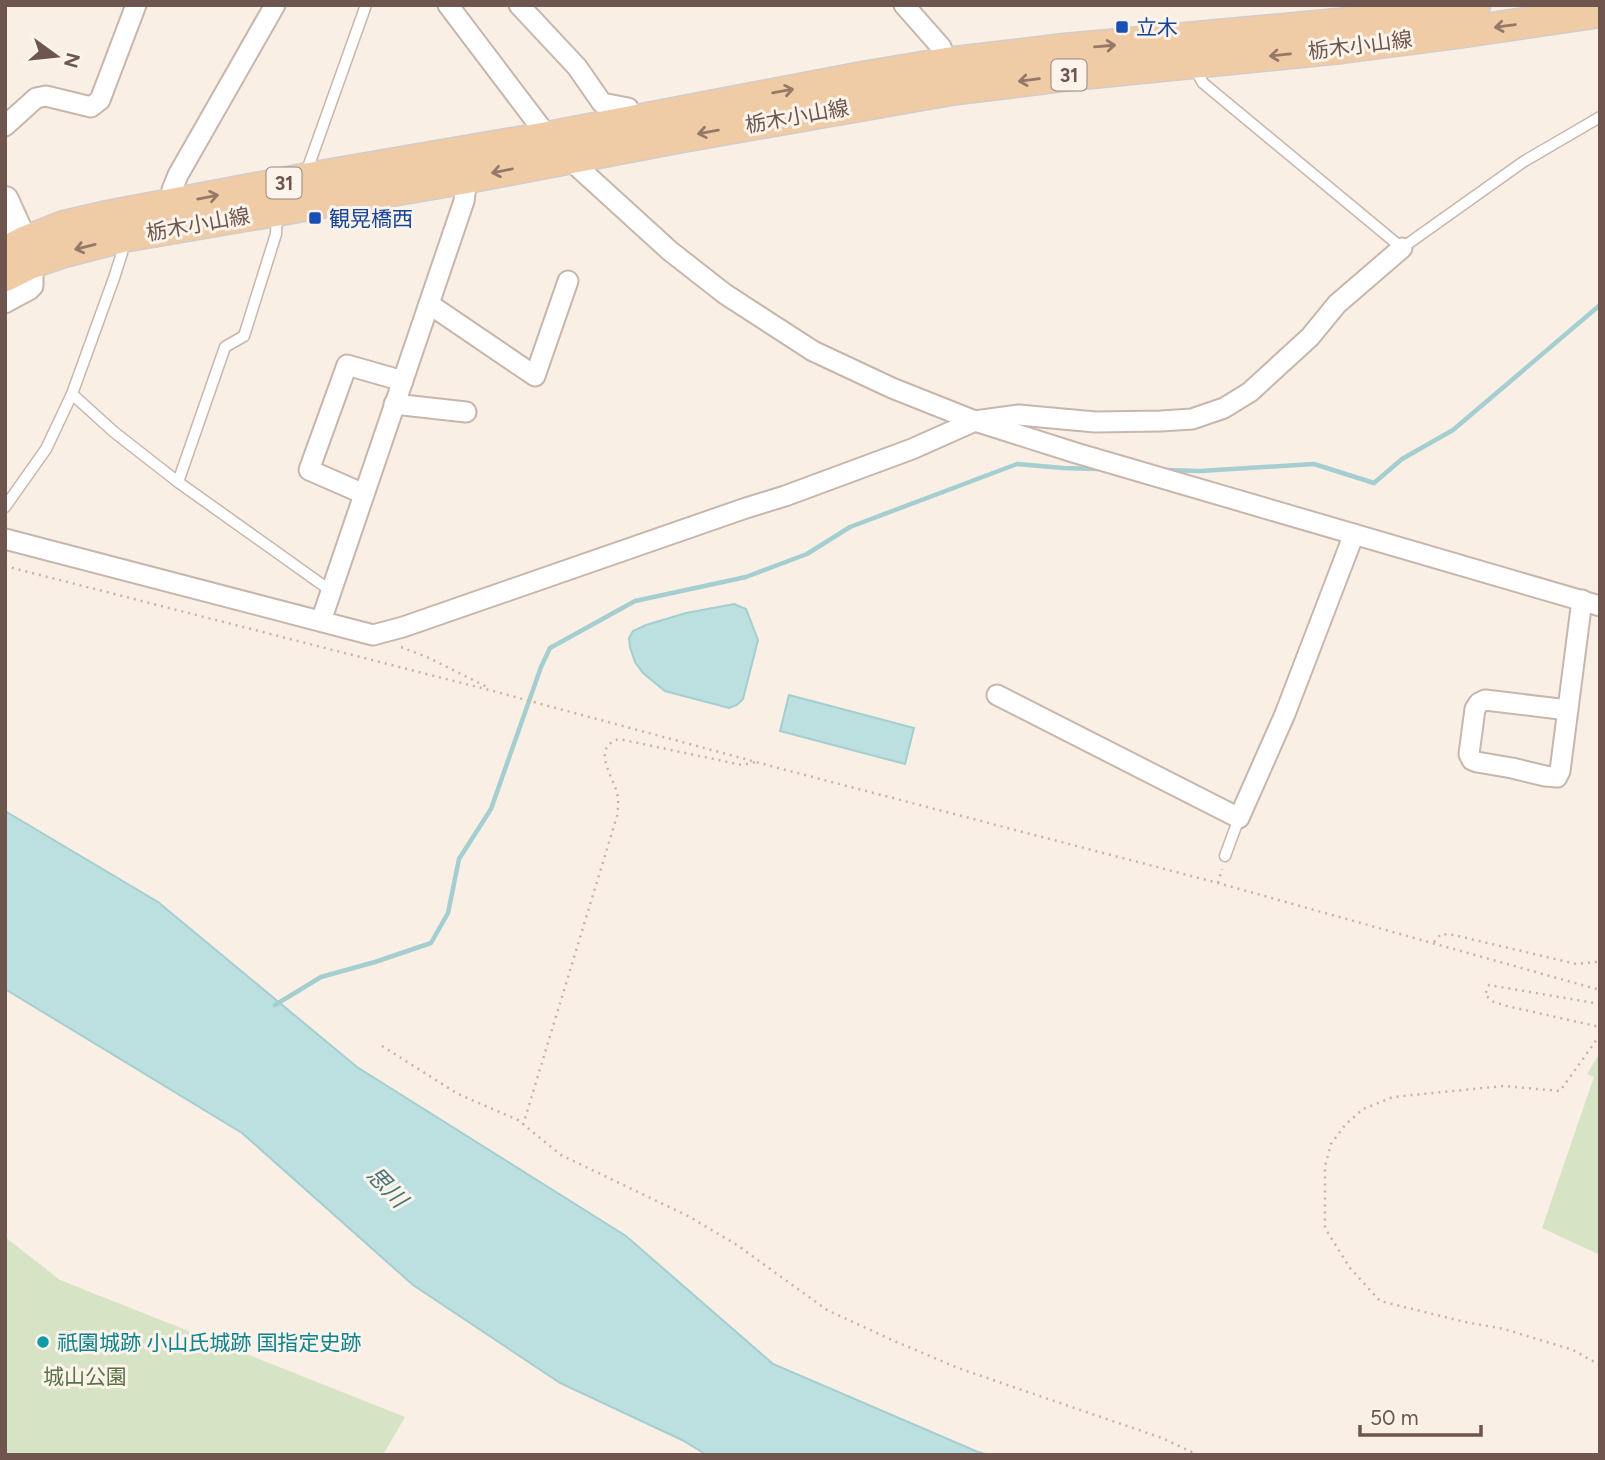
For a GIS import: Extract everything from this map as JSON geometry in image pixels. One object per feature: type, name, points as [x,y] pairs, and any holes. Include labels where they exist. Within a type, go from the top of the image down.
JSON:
[{"type":"main road","name":"栃木小山線","points":[[16,259],[64,226],[103,217],[835,82],[948,76],[1071,75],[1389,11],[1475,5]]},
{"type":"main road","name":"栃木小山線","points":[[1190,51],[1341,48],[1581,11]]},
{"type":"main road","name":"栃木小山線","points":[[16,259],[64,252],[122,237],[467,178],[715,131],[948,76]]},
{"type":"main road","points":[[5,201],[16,259]]},
{"type":"street","points":[[5,126],[36,98],[46,96],[91,107],[100,100],[136,5]]},
{"type":"street","points":[[172,204],[172,190],[178,175],[275,5]]},
{"type":"street","points":[[448,5],[548,137],[569,159],[681,260],[725,294],[813,351],[892,388],[975,421],[1591,603],[1557,777],[1477,762],[1472,760],[1469,754],[1475,709],[1485,700],[1568,710]]},
{"type":"street","points":[[519,5],[576,67],[602,103],[628,107],[632,120]]},
{"type":"street","points":[[904,5],[941,47],[948,76]]},
{"type":"street","points":[[321,621],[464,201],[467,178]]},
{"type":"street","points":[[5,539],[373,635],[785,496],[912,449],[975,421],[1019,415],[1096,422],[1172,421],[1192,419],[1224,408],[1250,392],[1310,337],[1338,304],[1402,248]]},
{"type":"street","points":[[5,303],[33,286],[33,276],[16,259]]},
{"type":"street","points":[[429,304],[535,376],[568,281]]},
{"type":"street","points":[[364,494],[309,470],[346,365],[402,381]]},
{"type":"street","points":[[394,404],[467,412]]},
{"type":"street","points":[[997,695],[1239,818],[1285,714],[1354,534]]},
{"type":"lane","points":[[304,179],[366,5]]},
{"type":"lane","points":[[1190,51],[1203,83],[1402,248],[1523,162],[1600,117]]},
{"type":"lane","points":[[178,482],[225,347],[244,336],[276,234],[277,210]]},
{"type":"lane","points":[[5,507],[46,449],[72,394],[118,266],[122,253],[122,237]]},
{"type":"lane","points":[[72,394],[114,432],[178,482],[331,591]]},
{"type":"lane","points":[[1225,856],[1239,818]]},
{"type":"path","points":[[5,566],[493,691],[1218,883],[1600,990]]},
{"type":"path","points":[[373,635],[429,657],[493,691]]},
{"type":"path","points":[[523,1125],[617,816],[618,797],[605,759],[605,750],[610,742],[619,739],[743,765],[756,762]]},
{"type":"path","points":[[1434,943],[1441,934],[1454,935],[1576,964],[1596,962],[1600,959]]},
{"type":"path","points":[[1600,1004],[1489,985],[1485,995],[1494,1002],[1507,1006],[1600,1027]]},
{"type":"path","points":[[1600,1035],[1560,1091],[1503,1086],[1393,1097],[1363,1110],[1345,1125],[1331,1144],[1325,1166],[1325,1228],[1350,1268],[1380,1301],[1504,1329],[1573,1350],[1600,1365]]},
{"type":"path","points":[[382,1046],[458,1094],[517,1120],[561,1155],[688,1216],[737,1245],[827,1310],[958,1368],[1162,1438],[1198,1455]]},
{"type":"green space","points":[[1600,1053],[1600,1255],[1542,1228],[1594,1077],[1587,1074]]},
{"type":"green space","name":"城山公園","points":[[5,1237],[60,1280],[405,1417],[383,1455],[5,1455]]},
{"type":"water","points":[[734,604],[746,609],[758,640],[743,699],[737,705],[729,708],[665,691],[643,673],[635,662],[629,638],[633,631],[686,613]]},
{"type":"water","points":[[789,695],[914,728],[905,764],[780,731]]},
{"type":"water","name":"思川","points":[[5,811],[158,902],[357,1067],[626,1236],[773,1364],[989,1455],[707,1455],[682,1440],[560,1383],[413,1285],[242,1133],[5,989]]},
{"type":"waterway","points":[[1163,470],[1200,471],[1314,464],[1374,483],[1402,459],[1453,430],[1600,305]]},
{"type":"waterway","points":[[275,1005],[321,977],[431,943],[448,913],[459,859],[491,809],[550,648],[635,601],[746,577],[807,554],[850,527],[1017,464],[1098,469]]},
{"type":"place","name":"立木","points":[[1122,27]]},
{"type":"place","name":"観晃橋西","points":[[315,218]]},
{"type":"place","name":"祇園城跡 小山氏城跡 国指定史跡","points":[[43,1342]]}]
